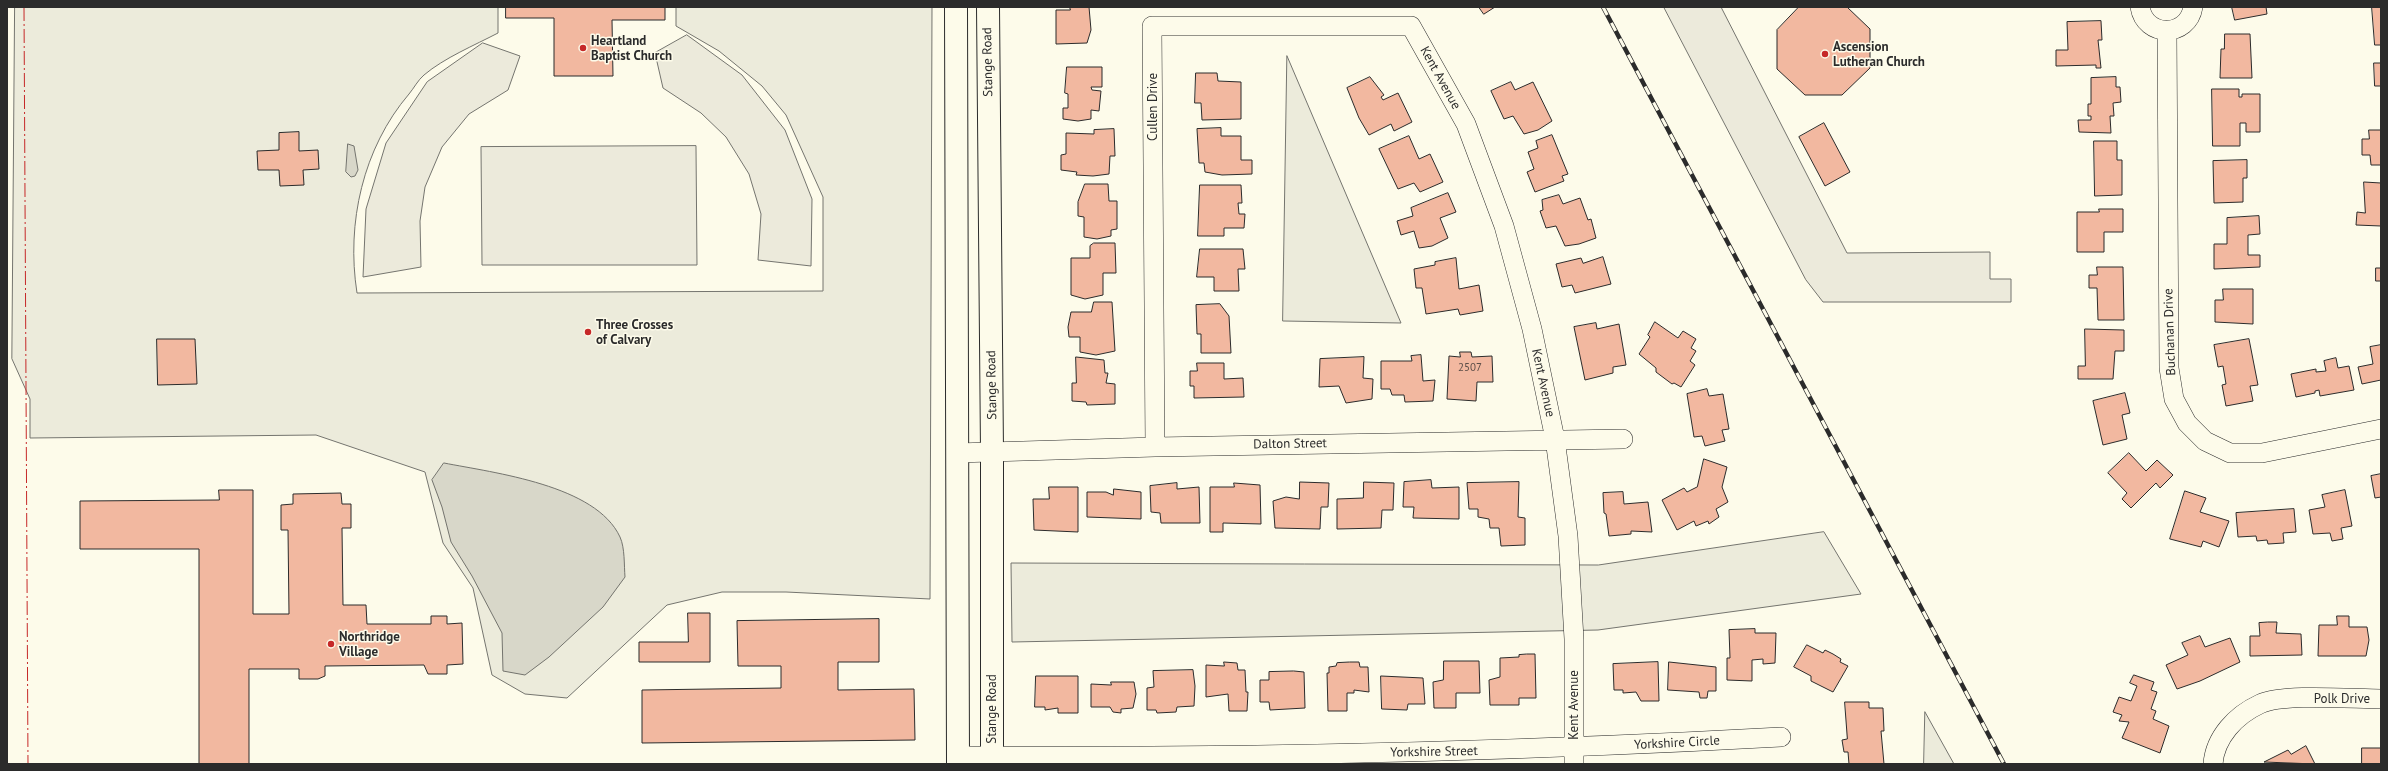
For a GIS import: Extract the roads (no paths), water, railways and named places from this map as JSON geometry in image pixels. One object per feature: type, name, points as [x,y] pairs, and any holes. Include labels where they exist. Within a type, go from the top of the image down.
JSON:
[{"type":"main road","points":[[956,7],[958,760]]},
{"type":"main road","name":"Stange Road","points":[[988,7],[992,452],[992,760]]},
{"type":"street","points":[[2140,7],[2143,18],[2149,24],[2158,29],[2167,31],[2182,26],[2188,20],[2193,7]]},
{"type":"street","name":"Cullen Drive","points":[[1155,446],[1152,26],[1411,26]]},
{"type":"street","name":"Kent Avenue","points":[[1411,26],[1466,124],[1504,226],[1532,329],[1554,439],[1568,536],[1574,639],[1574,756]]},
{"type":"street","name":"Buchanan Drive","points":[[2167,31],[2169,368],[2174,399],[2188,423],[2205,441],[2230,453],[2262,453],[2381,429]]},
{"type":"street","name":"Dalton Street","points":[[957,452],[1155,446],[1624,439]]},
{"type":"street","name":"Polk Drive","points":[[2214,764],[2220,739],[2229,727],[2242,715],[2260,704],[2303,698],[2381,699]]},
{"type":"street","name":"Yorkshire Circle","points":[[1574,756],[1781,737]]},
{"type":"street","name":"Yorkshire Street","points":[[958,760],[1315,754],[1574,756]]},
{"type":"railway","points":[[1603,7],[2004,764]]},
{"type":"place","name":"Heartland Baptist Church","points":[[583,48]]},
{"type":"place","name":"Ascension Lutheran Church","points":[[1825,54]]},
{"type":"place","name":"Three Crosses of Calvary","points":[[588,332]]},
{"type":"place","name":"Northridge Village","points":[[331,644]]}]
